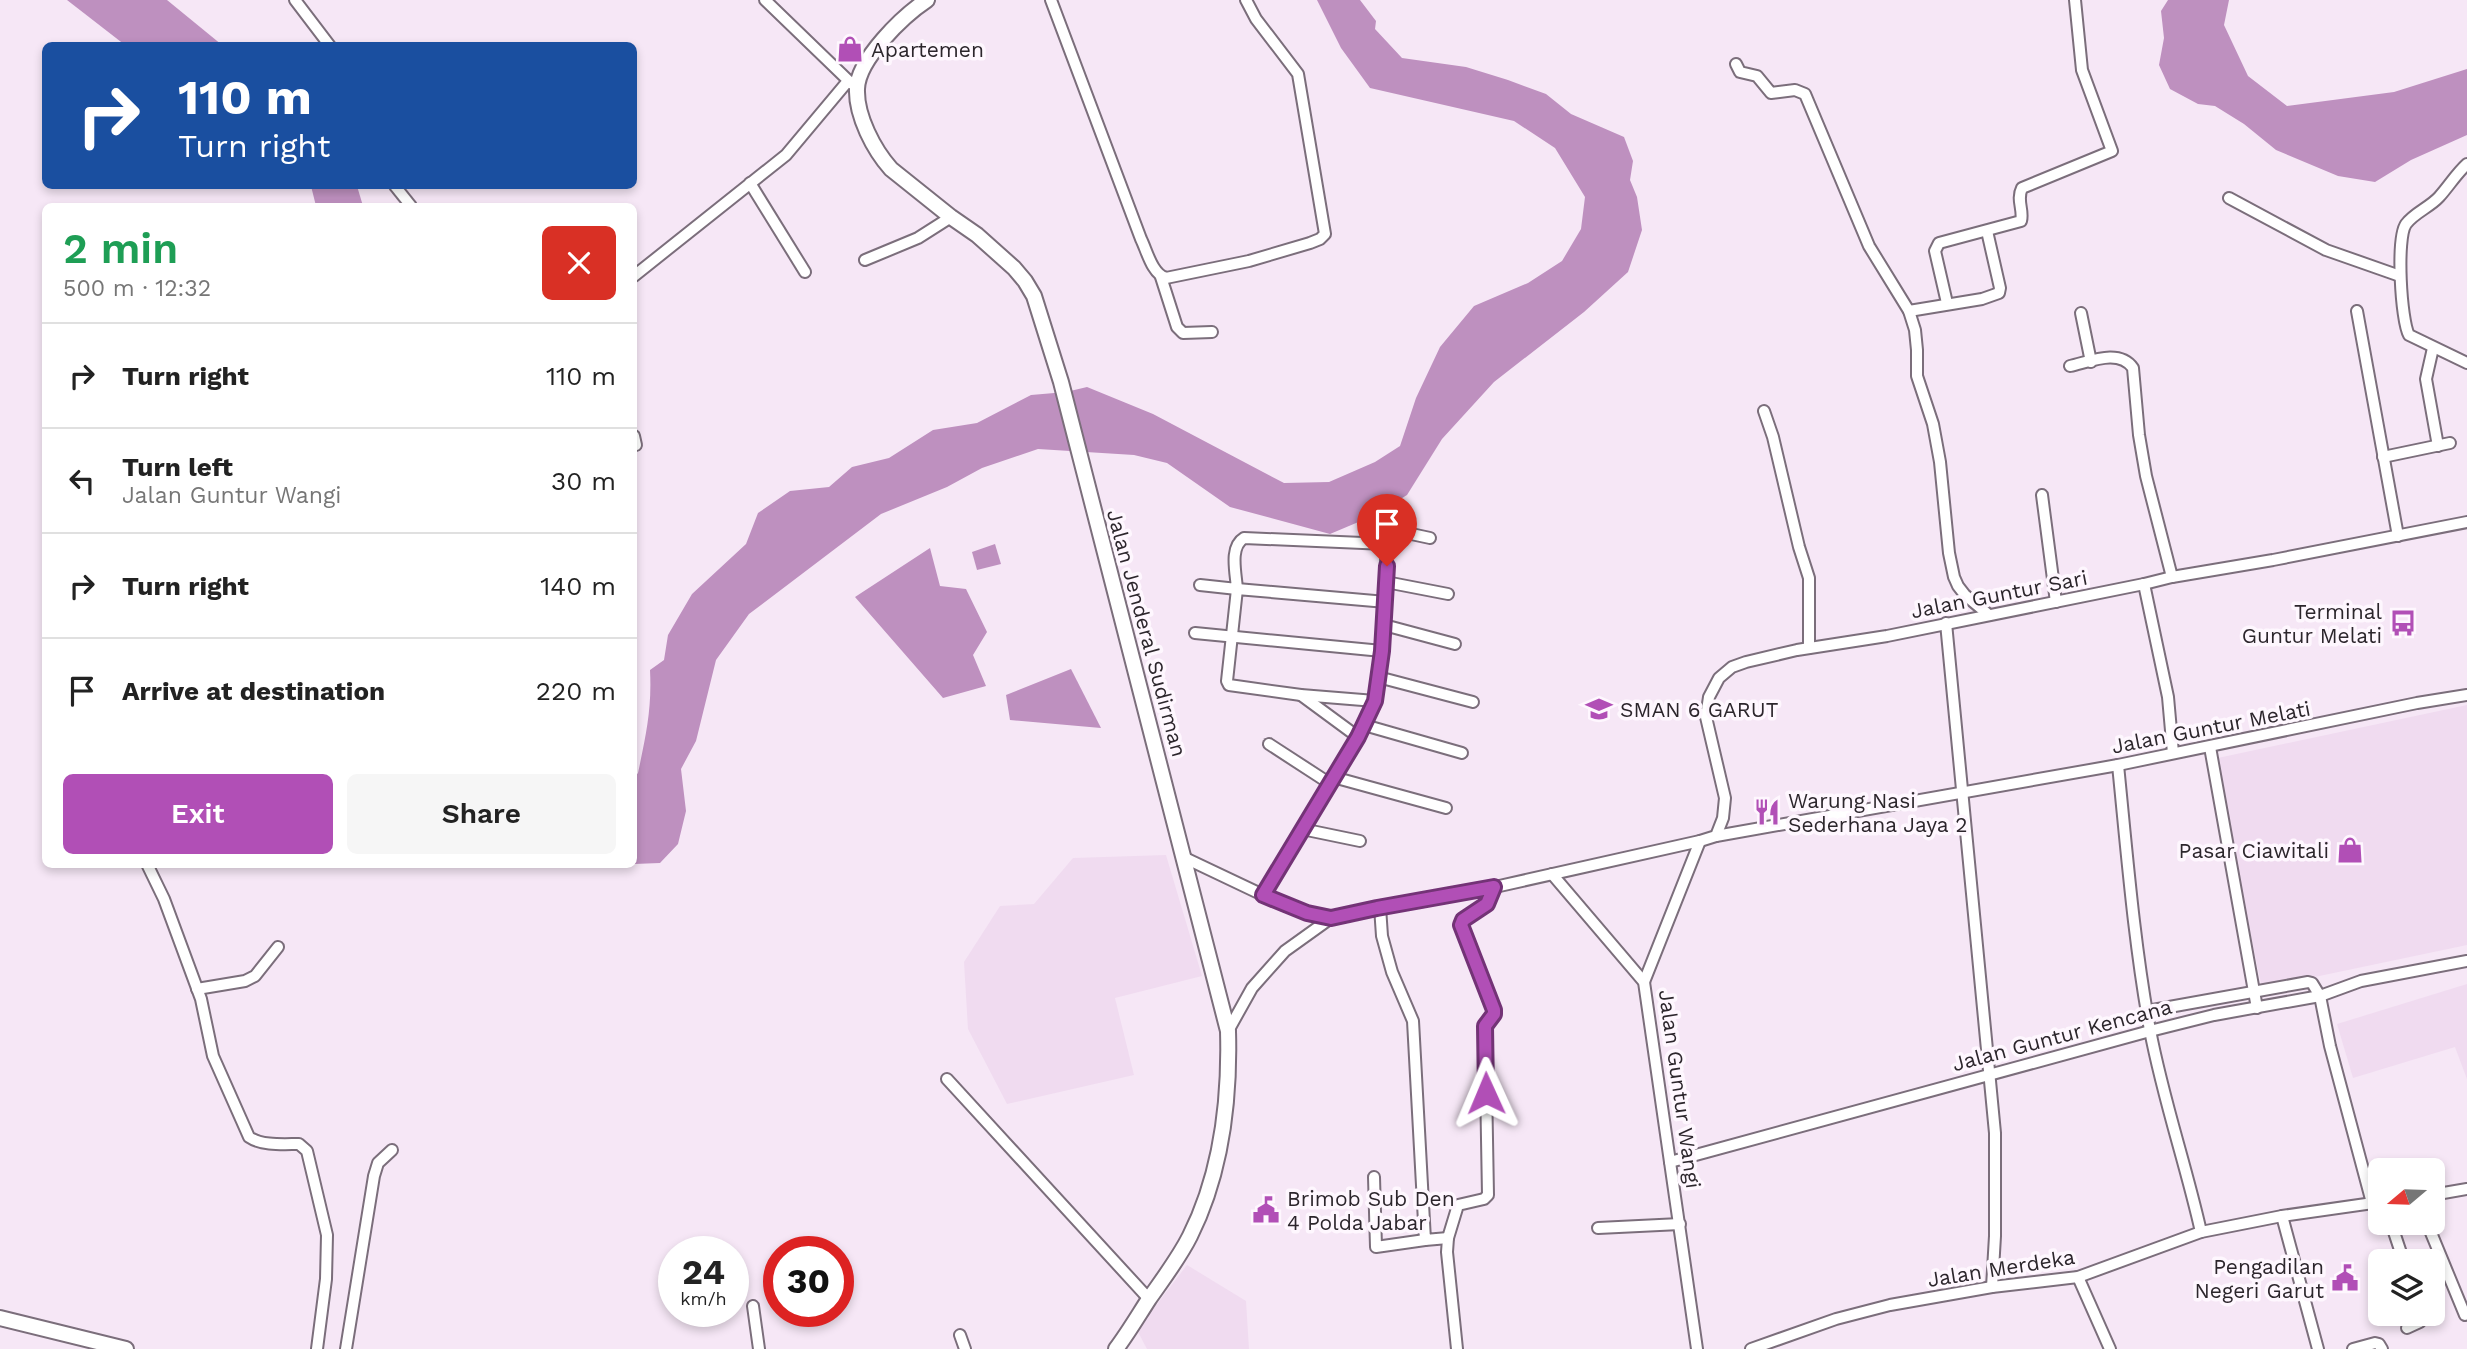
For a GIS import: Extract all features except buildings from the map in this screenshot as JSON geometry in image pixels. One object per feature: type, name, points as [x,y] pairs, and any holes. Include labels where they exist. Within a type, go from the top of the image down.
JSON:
[{"type":"main road","points":[[853,85],[891,29],[927,0]]},
{"type":"main road","name":"Jalan Jenderal Sudirman","points":[[853,85],[865,127],[882,159],[891,169],[984,241],[1025,281],[1034,296],[1061,382],[1228,1031],[1229,1076],[1220,1149],[1190,1236],[1116,1349]]},
{"type":"main road","points":[[1,1321],[126,1349]]},
{"type":"street","points":[[295,0],[327,42]]},
{"type":"street","points":[[637,274],[786,155],[853,85],[765,0]]},
{"type":"street","points":[[1051,0],[1142,239],[1161,277],[1177,327],[1184,333],[1212,332]]},
{"type":"street","points":[[1161,277],[1179,276],[1249,261],[1310,243],[1325,234],[1298,75],[1256,19],[1247,0]]},
{"type":"street","points":[[1947,303],[1938,272],[1936,246],[2022,220],[2019,200],[2022,188],[2112,151],[2082,70],[2075,0]]},
{"type":"street","points":[[1736,64],[1740,72],[1757,76],[1770,92],[1795,90],[1805,94],[1869,246],[1909,311],[1915,330],[1917,376],[1933,424],[1940,462],[1954,577],[1965,595],[1989,615]]},
{"type":"street","points":[[2467,164],[2439,197],[2406,223],[2400,276],[2407,331],[2415,340],[2467,363]]},
{"type":"street","points":[[750,183],[805,272]]},
{"type":"street","points":[[2229,198],[2326,250],[2400,276]]},
{"type":"street","points":[[865,260],[918,238],[951,217]]},
{"type":"street","points":[[1909,311],[1982,299],[1994,296],[2000,291],[1987,231]]},
{"type":"street","points":[[2357,311],[2398,537]]},
{"type":"street","points":[[2081,313],[2091,362]]},
{"type":"street","points":[[2432,348],[2426,379],[2438,446]]},
{"type":"street","points":[[2070,366],[2118,357],[2128,361],[2133,368],[2146,476],[2172,577]]},
{"type":"street","points":[[1764,411],[1809,578],[1809,648]]},
{"type":"street","points":[[2383,457],[2450,443]]},
{"type":"street","points":[[2042,495],[2056,602]]},
{"type":"street","name":"Jalan Guntur Sari","points":[[1716,836],[1723,818],[1725,799],[1706,717],[1709,697],[1719,678],[1732,667],[1809,648],[1886,636],[2172,577],[2467,522]]},
{"type":"street","points":[[1263,895],[1358,737],[1375,701],[1386,602],[1386,544],[1390,534],[1398,532],[1430,538]]},
{"type":"street","points":[[1375,701],[1229,685],[1230,635],[1237,589],[1235,548],[1244,538],[1386,544]]},
{"type":"street","points":[[1386,582],[1448,594]]},
{"type":"street","points":[[2144,584],[2168,697],[2173,753]]},
{"type":"street","points":[[1200,585],[1386,602]]},
{"type":"street","points":[[1946,623],[1996,1147],[1992,1287]]},
{"type":"street","points":[[1384,625],[1455,645]]},
{"type":"street","points":[[1195,633],[1382,651]]},
{"type":"street","points":[[1378,677],[1473,702]]},
{"type":"street","points":[[1301,695],[1358,737]]},
{"type":"street","name":"Jalan Guntur Melati","points":[[1716,836],[2118,765],[2467,695]]},
{"type":"street","points":[[1364,725],[1462,753]]},
{"type":"street","points":[[1269,744],[1331,780],[1446,808]]},
{"type":"street","points":[[2210,747],[2257,1008]]},
{"type":"street","points":[[2118,765],[2150,1031],[2201,1232]]},
{"type":"street","points":[[1302,829],[1360,841]]},
{"type":"street","points":[[1228,1031],[1252,988],[1285,951],[1331,918],[1494,887],[1716,836]]},
{"type":"street","points":[[1644,982],[1700,841]]},
{"type":"street","points":[[1185,858],[1263,895],[1307,913],[1331,918]]},
{"type":"street","points":[[150,868],[197,989],[213,1056],[249,1137],[252,1140],[277,1144],[299,1144],[307,1151],[327,1234],[326,1279],[317,1349]]},
{"type":"street","name":"Jalan Guntur Wangi","points":[[1552,874],[1644,982],[1697,1349]]},
{"type":"street","points":[[1457,1349],[1448,1238],[1458,1205],[1484,1199],[1488,1195],[1485,1026],[1494,1011],[1461,925],[1463,920],[1487,904],[1494,887]]},
{"type":"street","points":[[1380,907],[1382,936],[1392,972],[1413,1021],[1425,1240]]},
{"type":"street","points":[[197,989],[245,981],[255,976],[278,947]]},
{"type":"street","name":"Jalan Guntur Kencana","points":[[1670,1162],[2150,1031],[2214,1015],[2320,996],[2361,981],[2467,961]]},
{"type":"street","points":[[2147,1011],[2309,982],[2320,996],[2330,1046],[2368,1176]]},
{"type":"street","points":[[947,1079],[1149,1299]]},
{"type":"street","points":[[346,1349],[374,1176],[378,1163],[392,1150]]},
{"type":"street","points":[[1374,1177],[1376,1247],[1448,1238]]},
{"type":"street","points":[[2445,1193],[2467,1189]]},
{"type":"street","name":"Jalan Merdeka","points":[[1751,1349],[1836,1319],[1890,1306],[1992,1287],[2078,1277],[2201,1232],[2282,1216],[2368,1204]]},
{"type":"street","points":[[2282,1216],[2318,1349]]},
{"type":"street","points":[[1598,1228],[1680,1224]]},
{"type":"street","points":[[2432,1236],[2465,1315]]},
{"type":"street","points":[[2078,1277],[2110,1349]]},
{"type":"street","points":[[752,1306],[759,1349]]},
{"type":"street","points":[[2407,1328],[2411,1326]]},
{"type":"street","points":[[960,1335],[965,1349]]},
{"type":"street","points":[[2353,1349],[2375,1343],[2382,1349]]},
{"type":"shaded area","points":[[67,0],[167,0],[218,42],[121,42]]},
{"type":"shaded area","points":[[1317,0],[1360,0],[1376,21],[1375,29],[1402,58],[1466,67],[1508,80],[1546,94],[1571,114],[1624,137],[1633,161],[1630,180],[1637,197],[1642,230],[1628,272],[1584,312],[1494,382],[1442,439],[1407,495],[1375,515],[1330,534],[1230,507],[1167,463],[1134,455],[1038,449],[982,468],[947,487],[881,514],[749,614],[716,660],[696,741],[681,769],[686,811],[678,844],[660,863],[637,864],[637,774],[648,722],[650,670],[664,660],[668,635],[692,594],[746,544],[758,513],[790,491],[829,487],[852,467],[889,458],[933,430],[977,423],[1031,395],[1087,387],[1153,414],[1284,483],[1329,482],[1375,462],[1400,446],[1416,398],[1440,347],[1474,306],[1528,283],[1562,261],[1581,229],[1585,197],[1555,148],[1514,121],[1370,88],[1341,48]]},
{"type":"shaded area","points":[[2168,0],[2229,0],[2224,25],[2248,76],[2287,106],[2394,92],[2467,69],[2467,135],[2411,160],[2375,182],[2338,176],[2276,150],[2244,124],[2215,106],[2198,104],[2170,89],[2159,65],[2164,38],[2161,11]]},
{"type":"shaded area","points":[[312,189],[358,189],[362,203],[315,203]]},
{"type":"shaded area","points":[[995,544],[1001,564],[977,570],[972,552]]},
{"type":"shaded area","points":[[930,548],[940,586],[966,589],[987,632],[973,655],[986,686],[943,698],[855,597]]},
{"type":"shaded area","points":[[1071,669],[1101,728],[1010,720],[1006,695]]},
{"type":"shaded area","name":"Pasar Ciawitali","points":[[2467,705],[2467,945],[2262,988],[2213,759]]},
{"type":"shaded area","points":[[1166,855],[1202,976],[1115,998],[1134,1075],[1007,1104],[968,1029],[964,962],[1000,906],[1034,904],[1073,858]]},
{"type":"shaded area","points":[[2467,984],[2467,1079],[2455,1047],[2353,1078],[2337,1024]]},
{"type":"shaded area","points":[[1187,1265],[1246,1301],[1249,1349],[1147,1349],[1137,1330]]},
{"type":"place","name":"Apartemen","points":[[850,49]]},
{"type":"place","name":"Terminal Guntur Melati","points":[[2403,623]]},
{"type":"place","name":"SMAN 6 GARUT","points":[[1599,709]]},
{"type":"place","name":"Warung Nasi Sederhana Jaya 2","points":[[1767,812]]},
{"type":"place","name":"Pasar Ciawitali","points":[[2350,850]]},
{"type":"place","name":"Brimob Sub Den 4 Polda Jabar","points":[[1266,1210]]},
{"type":"place","name":"Pengadilan Negeri Garut","points":[[2345,1278]]},
{"type":"route","points":[[1387,566],[1382,651],[1375,701],[1358,737],[1263,895],[1286,906],[1331,918],[1494,887],[1487,904],[1463,920],[1461,925],[1494,1010],[1485,1026],[1486,1093]]}]
